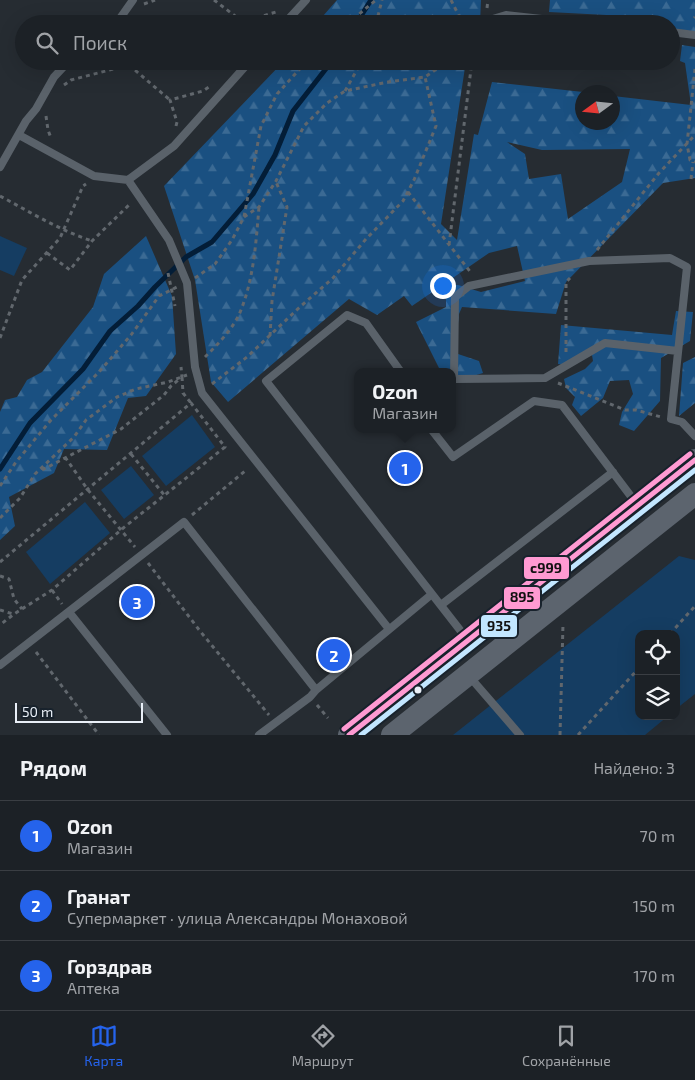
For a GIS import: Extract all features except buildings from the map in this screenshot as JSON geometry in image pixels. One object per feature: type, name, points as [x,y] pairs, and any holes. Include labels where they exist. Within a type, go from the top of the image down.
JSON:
[{"type":"main road","points":[[353,734],[695,460]]},
{"type":"main road","points":[[392,735],[695,494]]},
{"type":"lane","points":[[122,15],[133,0]]},
{"type":"lane","points":[[292,15],[306,0]]},
{"type":"lane","points":[[680,33],[695,35]]},
{"type":"lane","points":[[0,167],[26,121],[36,109],[54,77],[61,70]]},
{"type":"lane","points":[[19,135],[94,176],[128,180],[174,146],[242,70]]},
{"type":"lane","points":[[128,180],[169,240],[187,284],[195,367],[202,393],[389,630]]},
{"type":"lane","points":[[454,368],[454,297],[469,286],[589,261],[670,258],[687,267],[671,419],[682,422],[695,436]]},
{"type":"lane","points":[[398,368],[366,323],[347,315],[266,381],[468,640]]},
{"type":"lane","points":[[456,379],[545,378],[605,343],[678,351]]},
{"type":"lane","points":[[434,433],[453,457],[534,401],[562,404],[638,506]]},
{"type":"lane","points":[[441,605],[613,472]]},
{"type":"lane","points":[[0,665],[184,522],[316,690]]},
{"type":"lane","points":[[259,735],[310,697],[432,594]]},
{"type":"lane","points":[[69,612],[167,735]]},
{"type":"lane","points":[[468,674],[520,735]]},
{"type":"path","points":[[214,0],[233,15]]},
{"type":"path","points":[[358,15],[376,0]]},
{"type":"path","points":[[378,15],[382,0]]},
{"type":"path","points":[[451,0],[458,15]]},
{"type":"path","points":[[268,15],[284,10]]},
{"type":"path","points":[[691,179],[694,162],[690,160],[687,144],[695,69]]},
{"type":"path","points":[[58,91],[71,80],[105,70]]},
{"type":"path","points":[[137,70],[170,100],[177,122],[176,129]]},
{"type":"path","points":[[0,486],[16,462],[51,420],[99,372],[159,296],[187,284],[215,264],[232,240],[244,218],[261,126],[277,94],[299,70]]},
{"type":"path","points":[[345,91],[357,70]]},
{"type":"path","points":[[244,218],[259,207],[276,181],[304,126],[327,103],[345,91],[424,77],[434,70]]},
{"type":"path","points":[[448,245],[473,70]]},
{"type":"path","points":[[202,393],[270,336],[334,278],[372,233],[403,201],[436,126],[424,77]]},
{"type":"path","points":[[170,100],[203,91],[215,84]]},
{"type":"path","points":[[47,112],[45,117],[46,124],[52,142]]},
{"type":"path","points":[[0,338],[22,280],[60,238],[83,186],[94,176]]},
{"type":"path","points":[[270,336],[272,301],[287,207],[276,181]]},
{"type":"path","points":[[83,186],[91,187]]},
{"type":"path","points":[[408,192],[480,284]]},
{"type":"path","points":[[0,197],[76,236],[92,241]]},
{"type":"path","points":[[127,199],[136,210]]},
{"type":"path","points":[[47,253],[70,270],[92,241],[131,204]]},
{"type":"path","points":[[0,518],[20,498],[34,474],[74,437],[86,420],[117,396],[189,374],[221,341],[241,311],[255,262],[259,207]]},
{"type":"path","points":[[166,265],[177,315]]},
{"type":"path","points":[[181,362],[184,393],[192,404]]},
{"type":"path","points":[[34,474],[121,429],[164,395],[182,377]]},
{"type":"path","points":[[545,378],[625,410],[636,410],[671,419]]},
{"type":"path","points":[[0,562],[192,403],[225,447],[122,529],[52,590],[0,625]]},
{"type":"path","points":[[131,454],[165,496]]},
{"type":"path","points":[[65,457],[88,490],[122,529],[200,632],[275,723]]},
{"type":"path","points":[[184,522],[245,471]]},
{"type":"path","points":[[0,576],[9,579],[14,599],[22,609]]},
{"type":"path","points":[[674,630],[695,606]]},
{"type":"path","points":[[0,610],[14,614]]},
{"type":"path","points":[[560,735],[563,624]]},
{"type":"path","points":[[30,642],[99,735]]},
{"type":"path","points":[[578,735],[635,672]]},
{"type":"green space","points":[[337,0],[481,0],[480,15],[324,15]]},
{"type":"green space","points":[[550,0],[695,0],[695,32],[680,32],[680,15],[606,15],[549,12]]},
{"type":"green space","points":[[682,45],[695,47],[695,178],[663,183],[566,282],[556,314],[462,307],[459,314],[455,353],[479,361],[483,373],[456,381],[456,368],[439,368],[416,322],[446,307],[446,285],[458,285],[481,292],[525,281],[517,246],[489,253],[412,306],[404,296],[377,315],[349,299],[228,402],[211,382],[195,280],[164,186],[275,70],[465,70],[441,224],[457,240],[474,134],[478,135],[492,82],[575,91],[575,130],[620,130],[620,97],[691,105],[685,63],[680,61]],"holes":[[[507,142],[542,150],[630,149],[622,182],[568,219],[561,174],[529,179],[525,154]]]},
{"type":"green space","points":[[146,236],[172,296],[176,354],[146,396],[128,398],[107,450],[64,449],[54,473],[9,497],[15,526],[0,540],[0,412],[5,400],[17,397],[27,380],[42,372],[93,307],[104,274]]},
{"type":"green space","points":[[676,311],[693,312],[690,341],[661,358],[660,401],[634,431],[619,425],[622,412],[633,394],[629,380],[610,381],[603,398],[581,416],[572,405],[575,397],[566,388],[564,379],[585,369],[593,361],[592,355],[565,365],[558,364],[561,325],[672,335]]},
{"type":"green space","points":[[695,357],[695,403],[679,416],[683,363]]},
{"type":"shaded area","points":[[0,236],[27,248],[14,276],[0,270]]},
{"type":"shaded area","points":[[192,415],[215,447],[166,486],[142,456]]},
{"type":"shaded area","points":[[131,466],[154,495],[124,519],[101,490]]},
{"type":"shaded area","points":[[85,502],[110,533],[50,584],[26,552]]},
{"type":"shaded area","points":[[679,556],[695,560],[695,694],[680,706],[680,630],[635,630],[635,720],[663,720],[645,735],[453,735]]},
{"type":"waterway","points":[[362,15],[371,0]]},
{"type":"waterway","points":[[0,469],[30,423],[83,369],[110,331],[138,306],[186,257],[212,242],[253,194],[275,155],[293,111],[325,70]]},
{"type":"transit line","name":"с999","points":[[344,729],[690,454]]},
{"type":"transit line","name":"895","points":[[349,735],[695,460]]},
{"type":"transit line","name":"935","points":[[361,735],[695,470]]},
{"type":"place","name":"Ozon","points":[[405,468]]},
{"type":"place","name":"Горздрав","points":[[137,602]]},
{"type":"place","name":"Гранат","points":[[334,655]]}]
